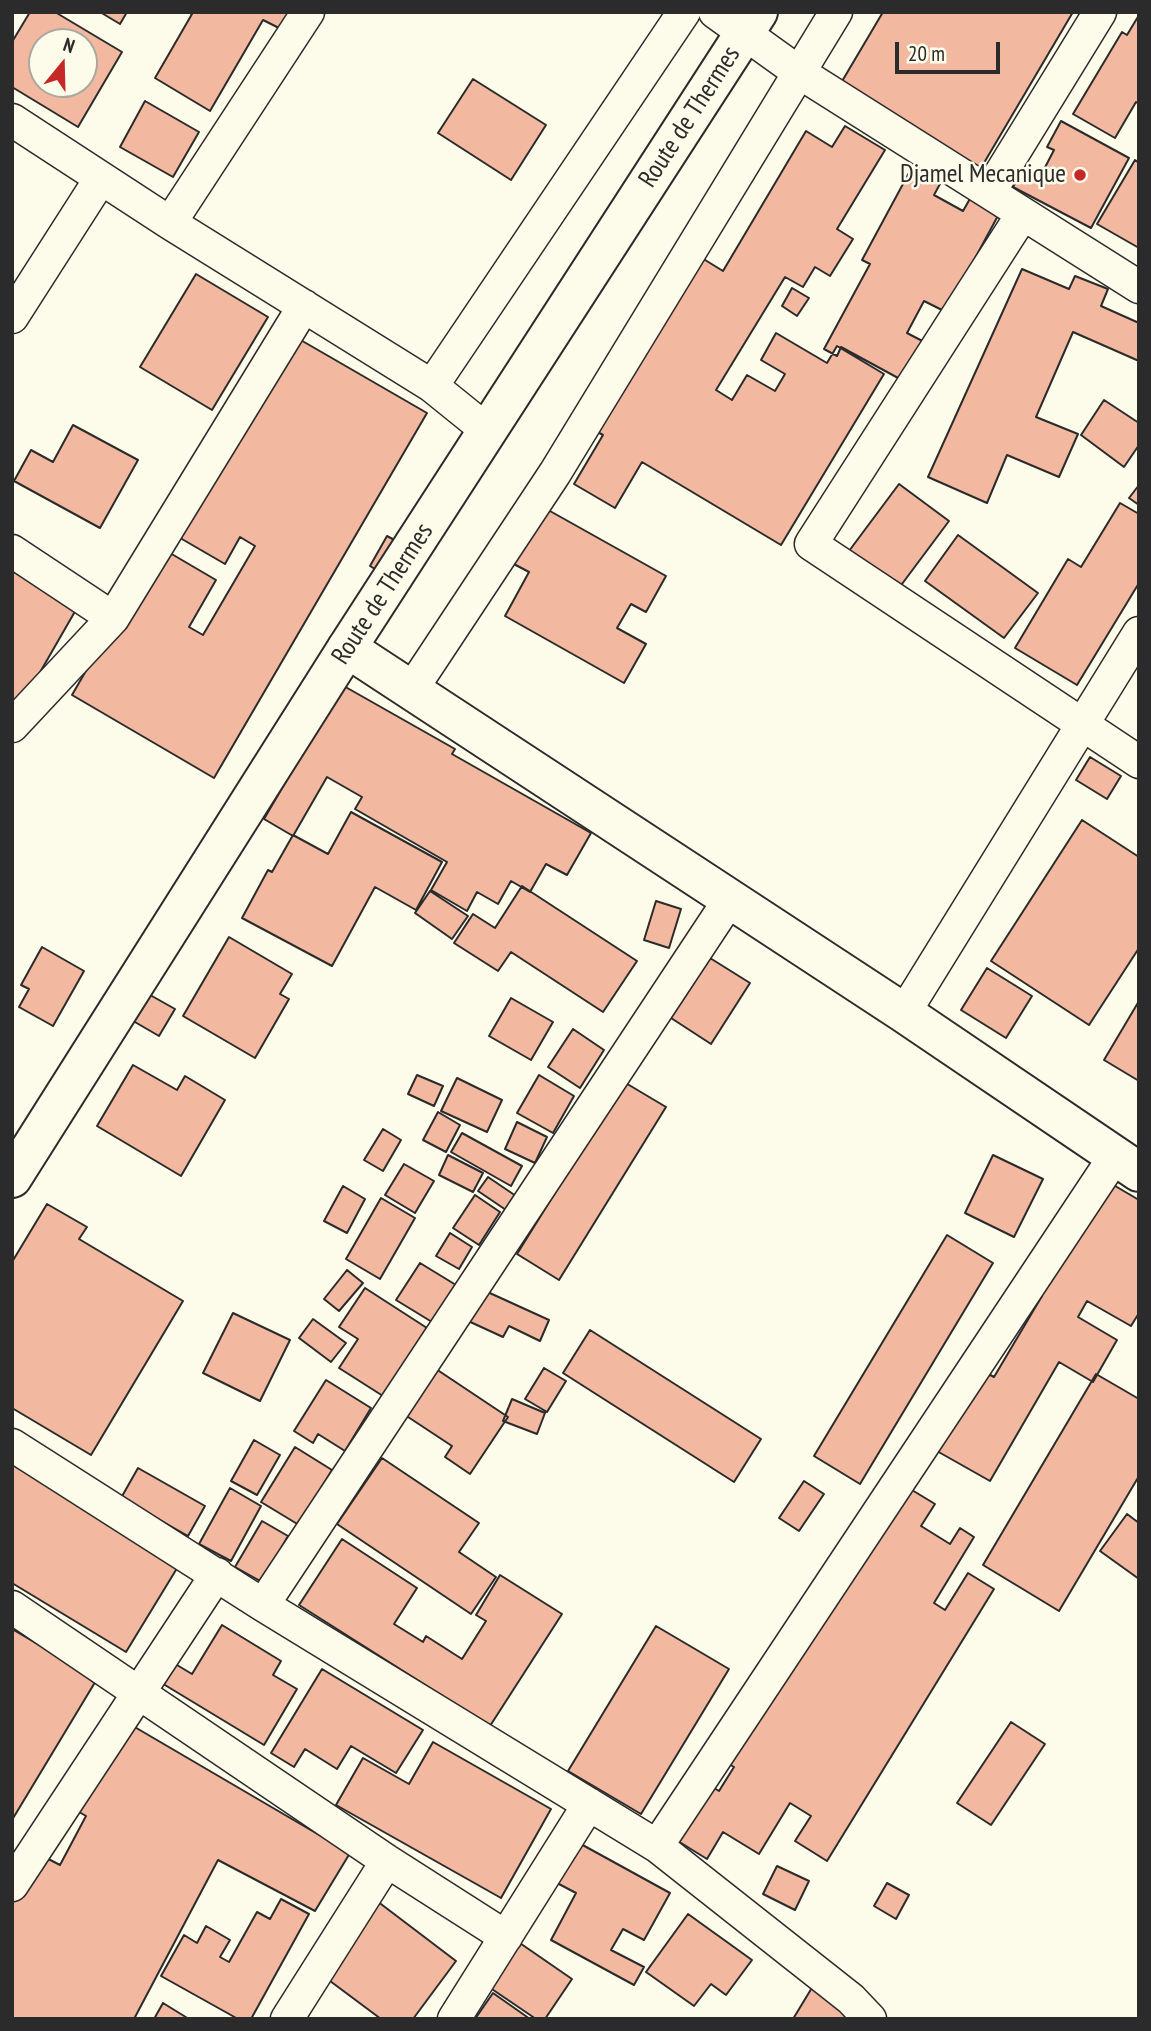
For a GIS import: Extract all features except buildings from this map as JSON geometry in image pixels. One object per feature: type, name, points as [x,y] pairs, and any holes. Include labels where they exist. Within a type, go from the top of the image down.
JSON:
[{"type":"main road","name":"Route de Thermes","points":[[12,1178],[347,648],[489,432],[739,18]]},
{"type":"main road","points":[[347,648],[410,692],[904,1013],[1127,1164]]},
{"type":"street","points":[[170,223],[309,12]]},
{"type":"street","points":[[432,386],[684,12]]},
{"type":"street","points":[[410,692],[555,473],[797,71],[836,12]]},
{"type":"street","points":[[990,191],[1100,12]]},
{"type":"street","points":[[739,18],[797,71],[1139,287]]},
{"type":"street","points":[[12,120],[170,223],[432,386],[489,432]]},
{"type":"street","points":[[12,317],[101,178]]},
{"type":"street","points":[[1022,215],[811,544],[1139,762]]},
{"type":"street","points":[[12,726],[114,618],[304,306]]},
{"type":"street","points":[[12,551],[114,618]]},
{"type":"street","points":[[904,1013],[1139,632]]},
{"type":"street","points":[[263,1605],[730,898]]},
{"type":"street","points":[[657,1846],[1127,1164]]},
{"type":"street","points":[[12,1445],[263,1605],[657,1846],[851,1999],[870,2019]]},
{"type":"street","points":[[12,1885],[217,1574]]},
{"type":"street","points":[[12,1607],[387,1861],[506,1937]]},
{"type":"street","points":[[454,2019],[589,1804]]},
{"type":"street","points":[[287,2019],[387,1861]]},
{"type":"place","name":"Djamel Mecanique","points":[[1080,175]]}]
